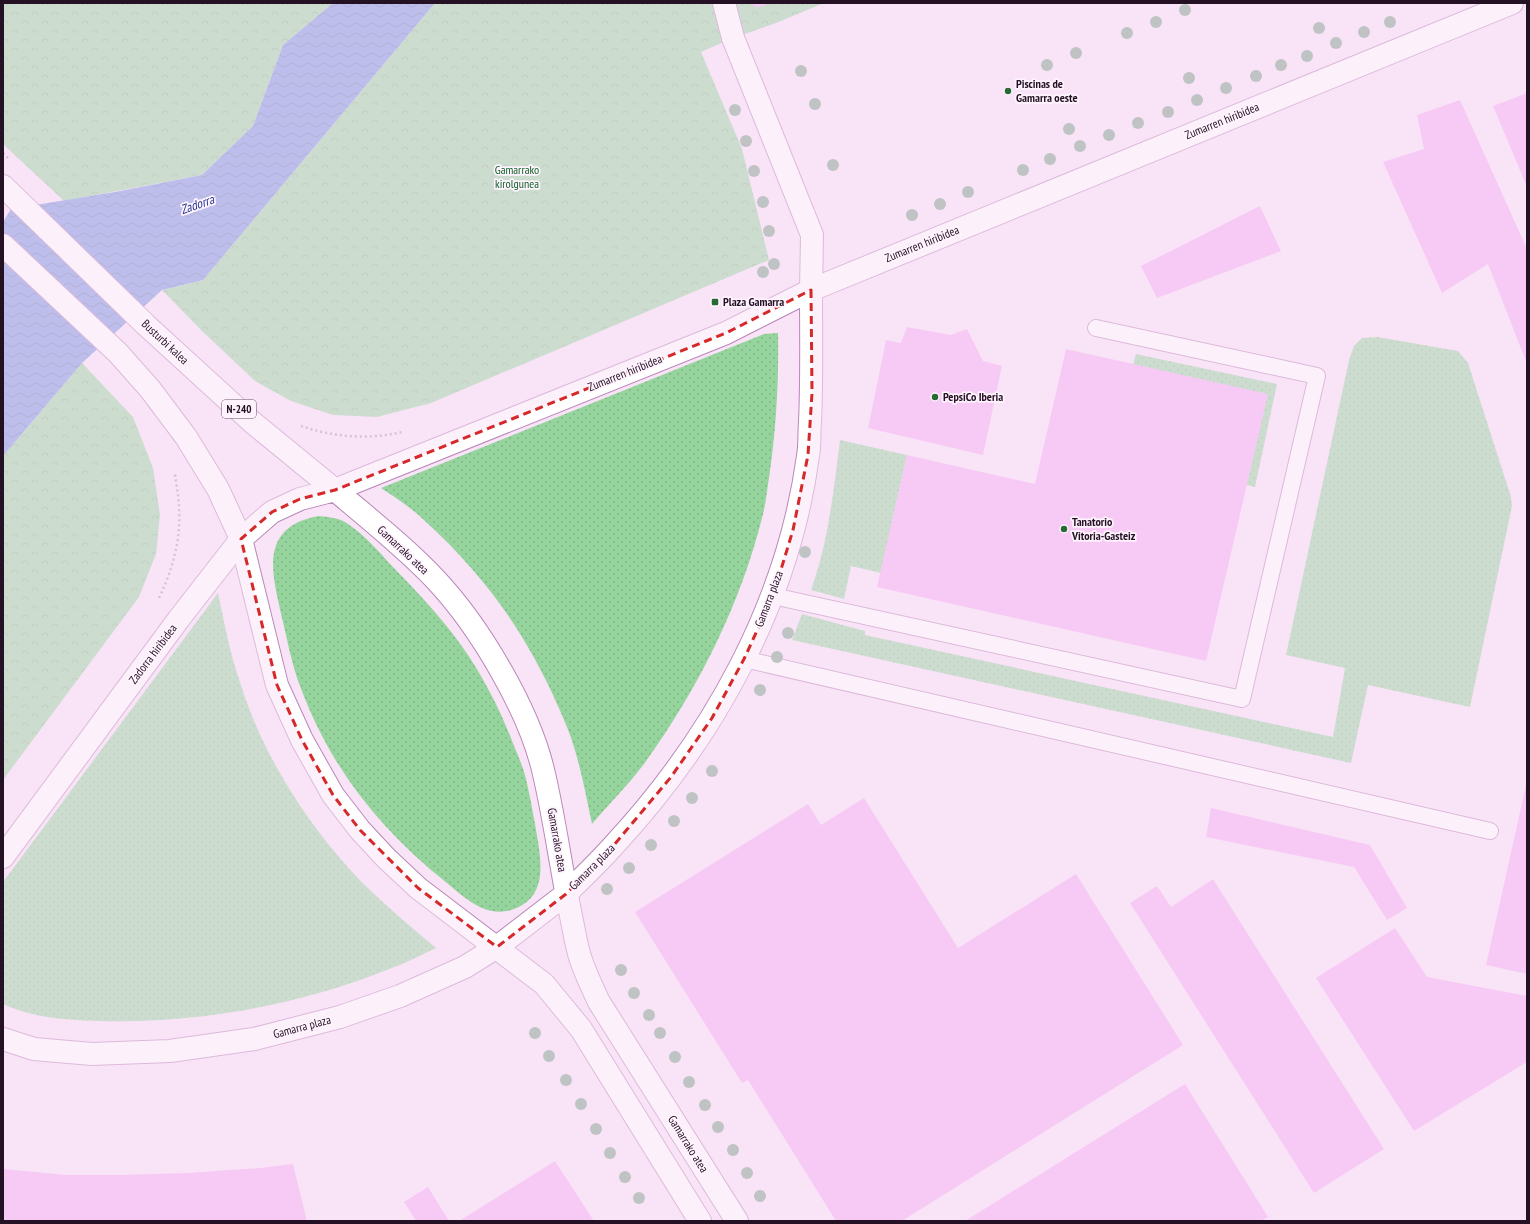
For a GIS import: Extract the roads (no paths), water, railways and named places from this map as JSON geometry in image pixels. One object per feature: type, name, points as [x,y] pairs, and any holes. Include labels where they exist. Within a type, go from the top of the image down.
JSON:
[{"type":"main road","name":"Gamarra plaza","points":[[3,1039],[34,1049],[92,1054],[170,1051],[254,1039],[340,1017],[400,996],[465,967],[496,947],[566,894],[614,845],[671,778],[712,718],[744,659],[773,596],[793,530],[808,456],[812,393],[812,234],[733,38],[724,3]]},
{"type":"main road","name":"Zumarren hiribidea","points":[[335,490],[726,333],[811,290],[1512,3]]},
{"type":"main road","name":"Busturbi kalea","points":[[3,186],[146,325],[252,422],[335,490]]},
{"type":"main road","points":[[3,245],[118,353],[150,389],[186,437],[218,489],[241,539],[277,685],[302,740],[333,795],[360,830],[386,858],[418,888],[544,984],[581,1029],[700,1221]]},
{"type":"main road","name":"Zadorra hiribidea","points":[[3,857],[178,620],[241,539],[272,512],[300,499],[335,490]]},
{"type":"main road","name":"Gamarrako atea","points":[[335,490],[387,533],[436,580],[477,630],[513,694],[535,742],[544,772],[558,841],[566,894],[579,955],[586,974],[599,1002],[737,1221]]},
{"type":"lane","points":[[773,596],[1242,699],[1317,376],[1096,328]]},
{"type":"lane","points":[[744,659],[1490,831]]},
{"type":"water","name":"Zadorra","points":[[333,3],[435,3],[203,280],[162,290],[82,363],[3,456],[3,222],[11,209],[115,192],[202,175],[253,126],[283,45]]},
{"type":"place","name":"Piscinas de Gamarra oeste","points":[[1008,91]]},
{"type":"place","name":"Plaza Gamarra","points":[[715,302]]},
{"type":"place","name":"PepsiCo Iberia","points":[[935,397]]},
{"type":"place","name":"Tanatorio Vitoria-Gasteiz","points":[[1064,529]]},
{"type":"park label","name":"Gamarrako kirolgunea","points":[[517,177]]}]
